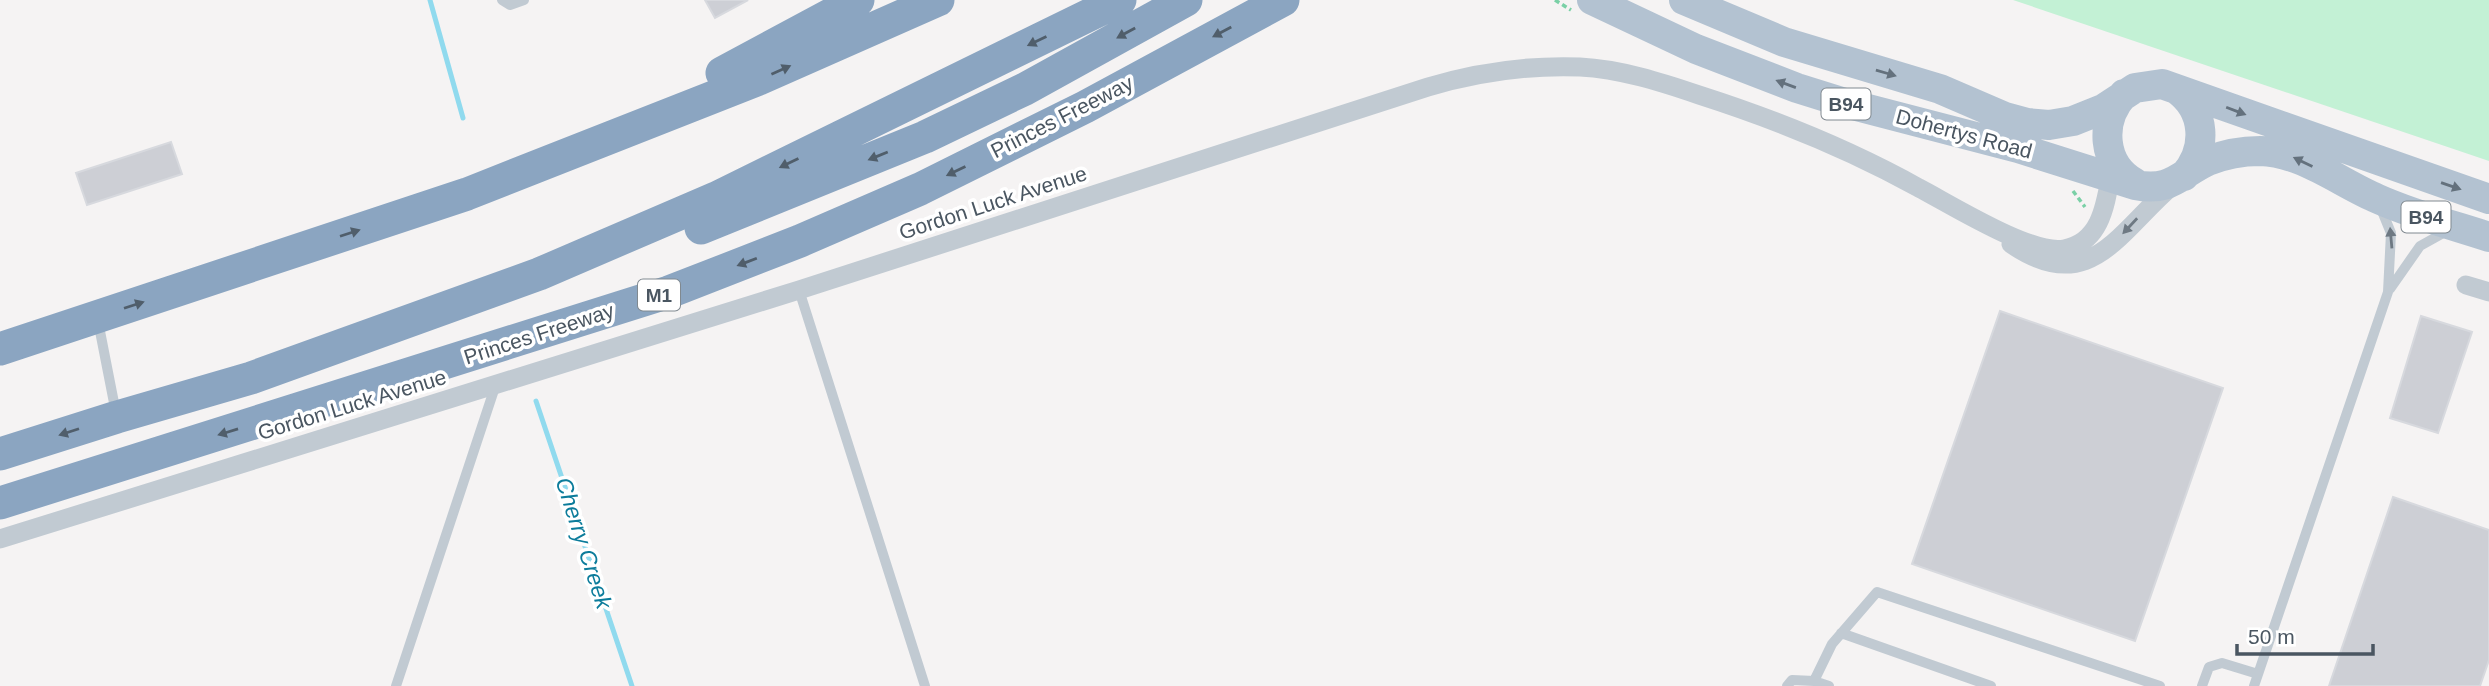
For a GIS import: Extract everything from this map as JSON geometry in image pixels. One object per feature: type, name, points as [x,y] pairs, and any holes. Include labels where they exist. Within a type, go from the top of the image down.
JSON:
[{"type":"highway","points":[[467,194],[647,113],[858,0]]},
{"type":"highway","points":[[0,349],[467,194],[759,79],[938,0]]},
{"type":"highway","points":[[251,378],[539,274],[716,198],[1120,0]]},
{"type":"highway","points":[[0,454],[593,270],[925,137],[1025,89],[1186,0]]},
{"type":"highway","name":"Princes Freeway","points":[[0,503],[498,348],[717,274],[920,189],[1085,107],[1283,0]]},
{"type":"main road","name":"Dohertys Road","points":[[1592,0],[1707,54],[1797,88],[2018,148],[2111,169],[2143,186],[2163,186],[2209,161],[2232,153],[2273,152],[2302,161],[2363,193],[2479,234]]},
{"type":"main road","name":"Dohertys Road","points":[[1684,0],[1784,42],[1940,89],[2016,121],[2049,125],[2073,121],[2103,109],[2124,94],[2145,85],[2172,87],[2489,199]]},
{"type":"main road","points":[[2172,87],[2189,101],[2197,115],[2201,132],[2195,161],[2181,178]]},
{"type":"main road","points":[[2111,169],[2108,128],[2115,107],[2124,94]]},
{"type":"street","name":"Gordon Luck Avenue","points":[[0,539],[799,290],[1428,86],[1474,74],[1533,67],[1582,67],[1627,75],[1746,110],[1884,169],[1991,228],[2041,261],[2061,265],[2099,255],[2181,178]]},
{"type":"street","name":"Gordon Luck Avenue","points":[[1991,228],[2047,248],[2065,249],[2077,244],[2091,235],[2098,225],[2111,169]]},
{"type":"street","points":[[2466,285],[2489,292]]},
{"type":"lane","points":[[502,0],[510,5],[524,0]]},
{"type":"lane","points":[[2254,686],[2388,292],[2392,243],[2390,227],[2380,208],[2363,193]]},
{"type":"lane","points":[[2388,292],[2423,244],[2447,231],[2479,234]]},
{"type":"lane","points":[[799,290],[925,686]]},
{"type":"lane","points":[[97,317],[117,417]]},
{"type":"lane","points":[[396,686],[496,384]]},
{"type":"lane","points":[[1814,681],[1832,644],[1877,592],[2161,686]]},
{"type":"lane","points":[[1841,633],[1992,686]]},
{"type":"lane","points":[[2202,686],[2209,667],[2221,663],[2258,674]]},
{"type":"lane","points":[[1787,686],[1792,680],[1814,681],[1829,686]]},
{"type":"green space","points":[[2013,0],[2489,0],[2489,161]]},
{"type":"building","points":[[705,0],[748,0],[715,18]]},
{"type":"building","points":[[171,142],[182,174],[87,205],[76,173]]},
{"type":"building","points":[[2000,311],[2223,388],[2135,641],[1912,564]]},
{"type":"building","points":[[2421,316],[2472,332],[2438,433],[2390,418]]},
{"type":"building","points":[[2393,497],[2489,530],[2489,660],[2480,686],[2329,686]]},
{"type":"waterway","name":"Cherry Creek","points":[[430,0],[463,118]]},
{"type":"waterway","name":"Cherry Creek","points":[[536,401],[632,686]]}]
